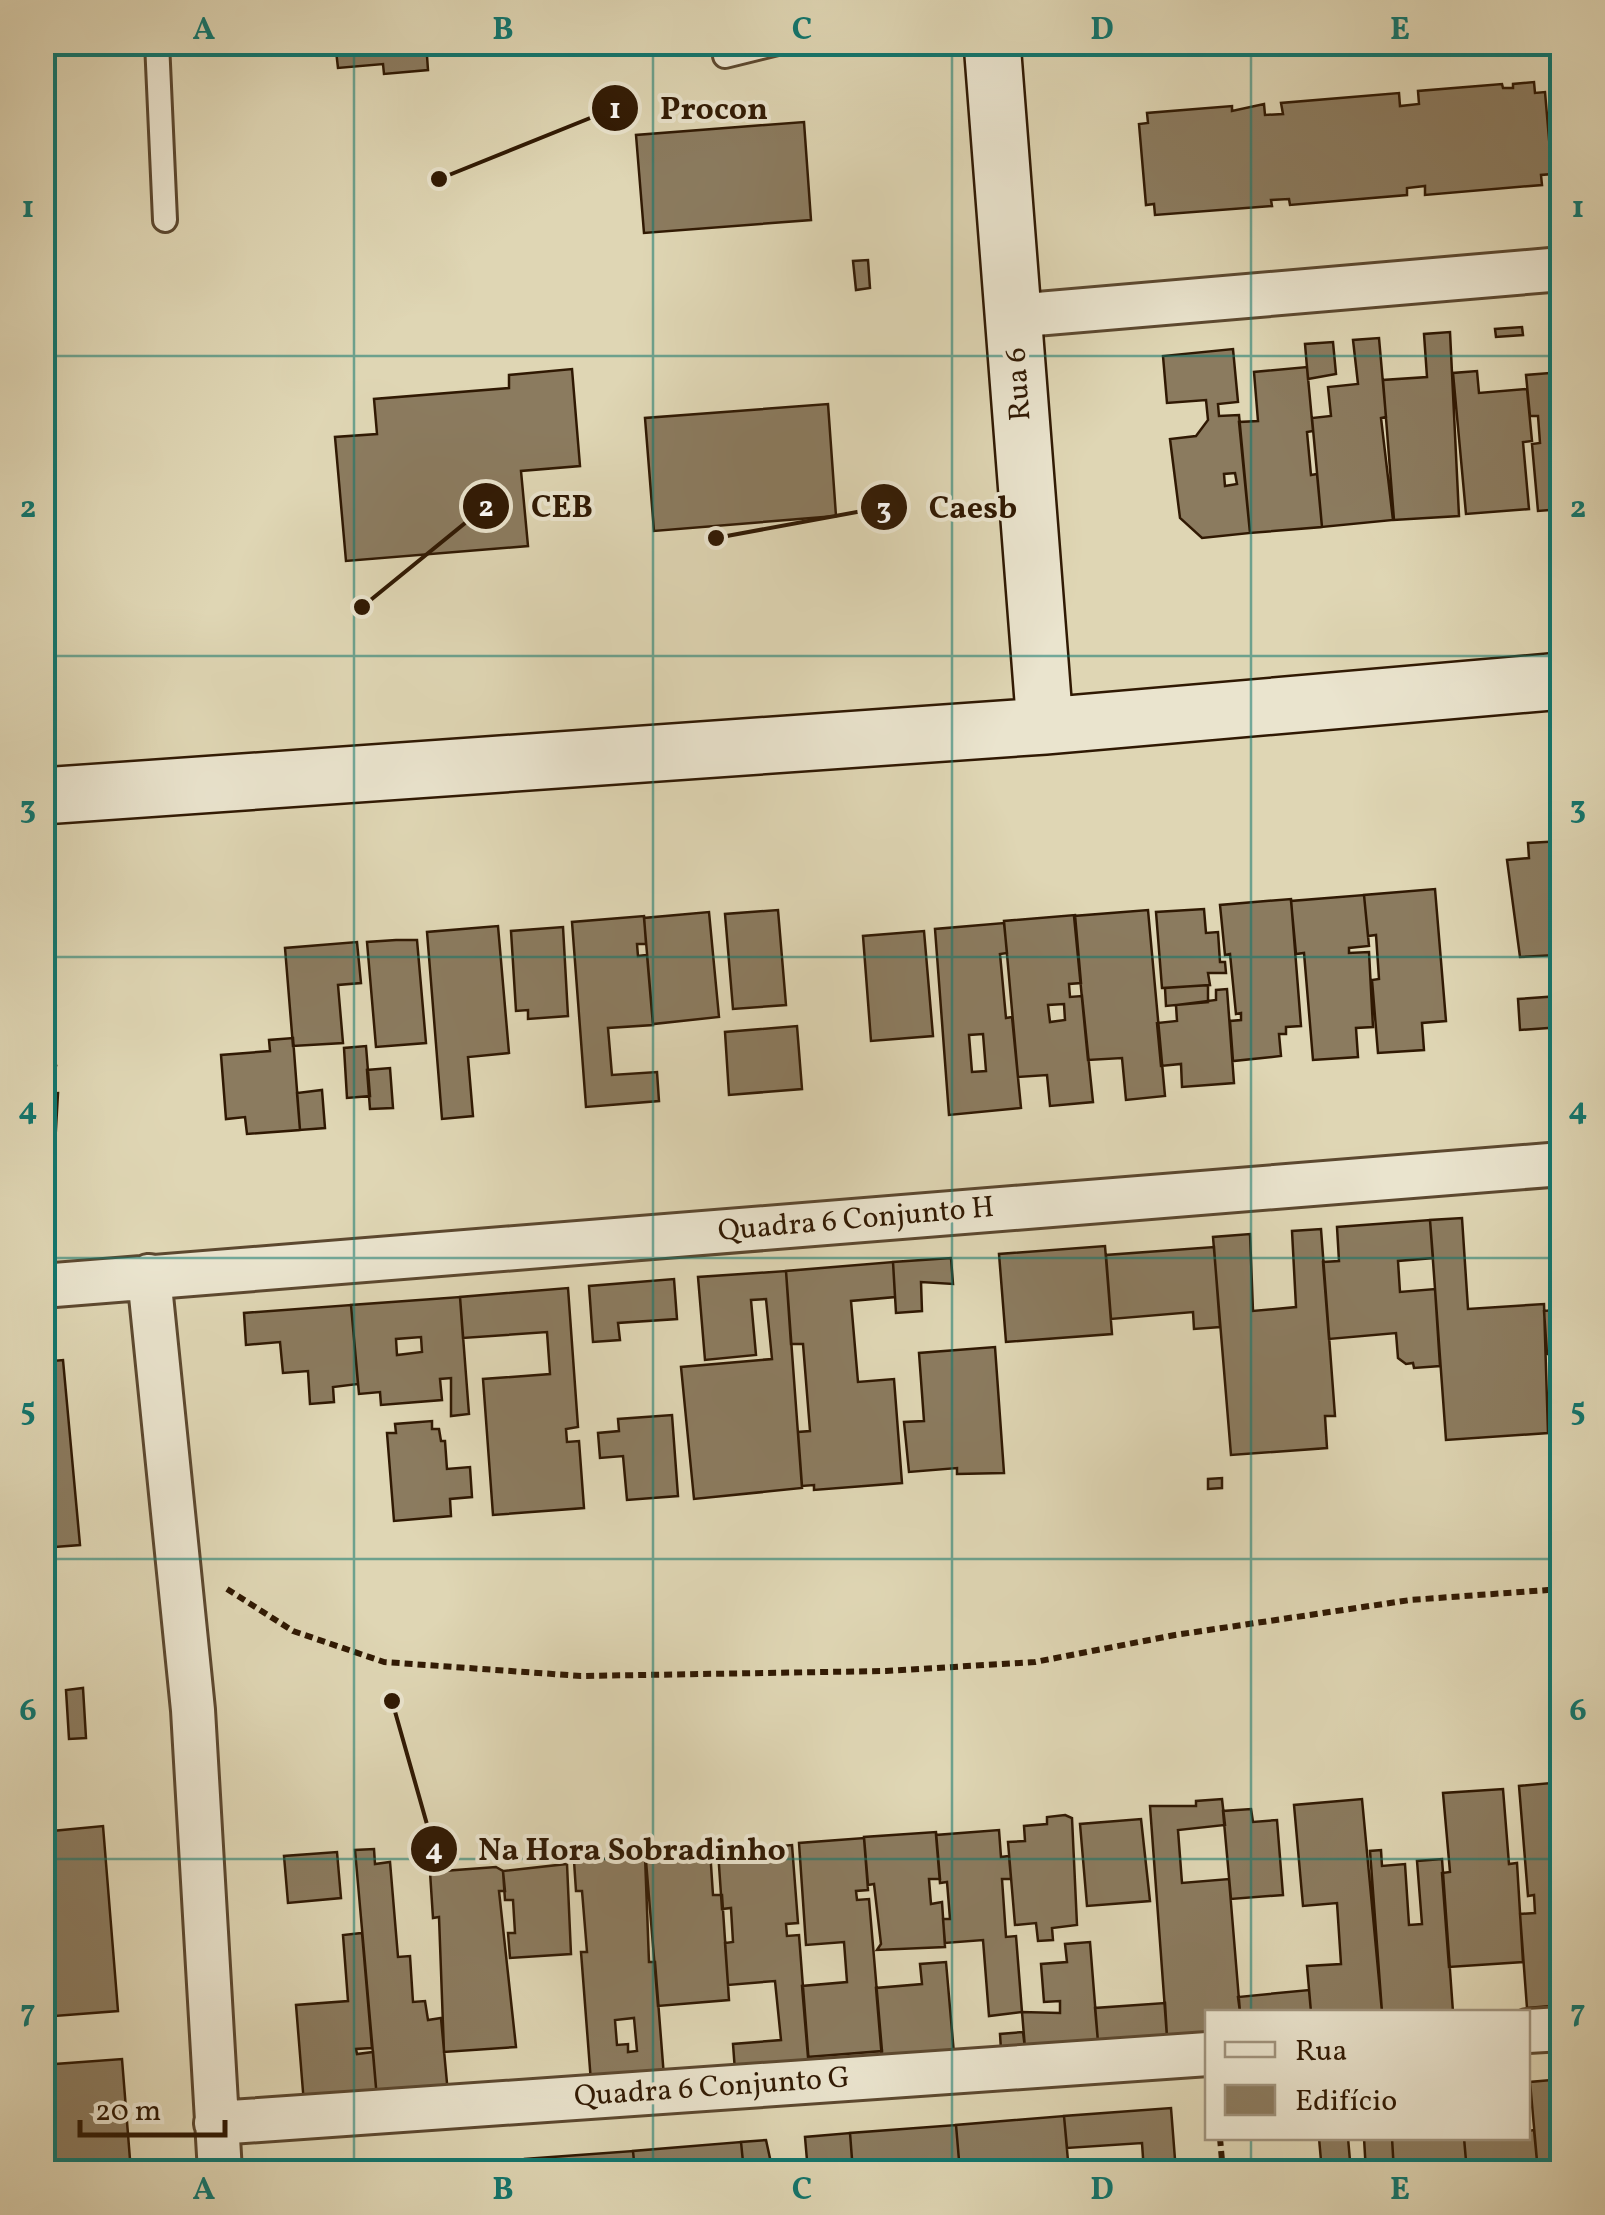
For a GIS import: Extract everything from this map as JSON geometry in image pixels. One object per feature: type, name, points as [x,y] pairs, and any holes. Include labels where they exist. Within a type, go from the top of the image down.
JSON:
[{"type":"street","name":"Rua 6","points":[[992,42],[1045,726]]},
{"type":"street","points":[[1013,316],[1562,268]]},
{"type":"street","points":[[43,797],[1045,726],[1562,681]]},
{"type":"street","name":"Quadra 6 Conjunto H","points":[[42,1286],[1562,1164]]},
{"type":"street","points":[[150,1276],[193,1710],[220,2172]]},
{"type":"street","points":[[1530,2031],[1562,2029]]},
{"type":"street","name":"Quadra 6 Conjunto G","points":[[216,2123],[1205,2054]]},
{"type":"lane","points":[[157,42],[165,220]]},
{"type":"lane","points":[[725,56],[782,42]]},
{"type":"path","points":[[177,1554],[293,1631],[342,1651],[384,1662],[581,1676],[886,1671],[1036,1662],[1175,1635],[1410,1600],[1562,1590]]},
{"type":"path","points":[[1220,2140],[1223,2172]]},
{"type":"building","points":[[335,42],[426,42],[428,70],[384,74],[383,64],[338,68]]},
{"type":"building","points":[[1534,82],[1535,93],[1545,92],[1552,174],[1541,175],[1542,185],[1425,195],[1425,186],[1407,188],[1407,195],[1290,205],[1289,199],[1271,200],[1272,206],[1155,215],[1154,204],[1146,205],[1139,124],[1148,123],[1147,113],[1232,106],[1232,111],[1264,104],[1265,115],[1283,114],[1281,103],[1399,93],[1400,106],[1419,104],[1418,91],[1502,84],[1503,88],[1513,88],[1513,84]]},
{"type":"building","points":[[804,122],[811,220],[644,233],[636,135]]},
{"type":"building","points":[[868,260],[870,288],[856,290],[853,261]]},
{"type":"building","points":[[1522,327],[1523,335],[1496,337],[1495,329]]},
{"type":"building","points":[[1450,332],[1459,516],[1394,520],[1383,380],[1427,377],[1424,334]]},
{"type":"building","points":[[1379,338],[1386,417],[1381,418],[1393,520],[1322,527],[1312,418],[1331,416],[1328,387],[1358,384],[1353,340]]},
{"type":"building","points":[[1333,342],[1336,374],[1308,379],[1305,344]]},
{"type":"building","points":[[1233,349],[1238,402],[1218,404],[1219,416],[1239,415],[1250,533],[1202,538],[1180,518],[1170,439],[1196,436],[1208,420],[1206,400],[1167,403],[1163,356]],"holes":[[[1235,473],[1237,484],[1225,486],[1224,474]]]},
{"type":"building","points":[[1307,367],[1313,431],[1307,432],[1311,475],[1317,474],[1322,527],[1250,533],[1239,422],[1258,421],[1254,372]]},
{"type":"building","points":[[572,369],[580,466],[521,471],[528,546],[346,561],[335,437],[377,434],[374,399],[509,388],[509,375]]},
{"type":"building","points":[[1477,371],[1479,393],[1527,389],[1532,441],[1523,442],[1529,509],[1466,514],[1453,373]]},
{"type":"building","points":[[1562,372],[1562,509],[1538,511],[1532,444],[1540,443],[1538,416],[1530,416],[1526,375]]},
{"type":"building","points":[[828,404],[836,516],[654,531],[645,418]]},
{"type":"building","points":[[1562,841],[1562,1027],[1520,1030],[1518,999],[1559,996],[1556,955],[1520,957],[1507,860],[1529,858],[1528,843]]},
{"type":"building","points":[[1435,889],[1446,1021],[1422,1023],[1424,1050],[1378,1053],[1372,980],[1379,979],[1376,935],[1368,936],[1364,895]]},
{"type":"building","points":[[1364,895],[1369,946],[1349,948],[1349,953],[1369,952],[1373,1027],[1356,1028],[1358,1057],[1313,1060],[1304,953],[1296,954],[1291,901]]},
{"type":"building","points":[[1291,899],[1301,1026],[1286,1027],[1286,1034],[1279,1034],[1281,1056],[1233,1061],[1230,1021],[1241,1020],[1241,1013],[1236,1014],[1220,905]]},
{"type":"building","points":[[1204,909],[1206,933],[1218,932],[1220,962],[1225,962],[1226,973],[1208,973],[1210,985],[1162,988],[1156,912]]},
{"type":"building","points":[[778,910],[786,1005],[733,1009],[725,914]]},
{"type":"building","points":[[1148,910],[1165,1096],[1126,1100],[1122,1058],[1088,1060],[1074,916]]},
{"type":"building","points":[[709,912],[719,1017],[653,1024],[644,918]]},
{"type":"building","points":[[1075,915],[1081,983],[1069,984],[1070,997],[1082,996],[1093,1102],[1050,1106],[1047,1075],[1018,1077],[1004,921]],"holes":[[[1064,1004],[1065,1020],[1050,1022],[1048,1005]]]},
{"type":"building","points":[[644,916],[646,944],[637,944],[638,956],[647,955],[653,1025],[608,1028],[612,1075],[657,1072],[659,1101],[586,1107],[572,922]]},
{"type":"building","points":[[1004,923],[1007,953],[1000,954],[1006,1018],[1012,1017],[1021,1108],[949,1115],[935,929]],"holes":[[[983,1034],[986,1071],[972,1072],[969,1035]]]},
{"type":"building","points":[[498,926],[509,1053],[468,1057],[473,1116],[442,1119],[427,932]]},
{"type":"building","points":[[563,927],[568,1016],[528,1019],[528,1010],[516,1011],[511,931]]},
{"type":"building","points":[[924,931],[933,1036],[871,1041],[863,936]]},
{"type":"building","points":[[417,940],[426,1043],[376,1047],[367,942]]},
{"type":"building","points":[[357,942],[361,983],[338,985],[343,1043],[293,1046],[285,948]]},
{"type":"building","points":[[1208,985],[1208,1002],[1166,1006],[1165,988]]},
{"type":"building","points":[[1227,989],[1234,1083],[1182,1087],[1181,1064],[1161,1066],[1157,1023],[1177,1021],[1176,1005],[1216,1000],[1216,990]]},
{"type":"building","points":[[42,1010],[56,1065],[42,1066]]},
{"type":"building","points":[[797,1026],[802,1089],[729,1095],[725,1032]]},
{"type":"building","points":[[293,1038],[300,1130],[247,1134],[245,1117],[226,1119],[221,1055],[270,1051],[269,1040]]},
{"type":"building","points":[[366,1046],[370,1096],[347,1098],[344,1048]]},
{"type":"building","points":[[390,1068],[393,1108],[370,1109],[367,1070]]},
{"type":"building","points":[[42,1082],[43,1094],[58,1093],[52,1199],[42,1200]]},
{"type":"building","points":[[322,1090],[325,1128],[300,1130],[297,1093]]},
{"type":"building","points":[[1462,1218],[1468,1309],[1544,1304],[1548,1433],[1446,1440],[1430,1220]]},
{"type":"building","points":[[1430,1220],[1433,1258],[1398,1261],[1400,1292],[1435,1289],[1440,1366],[1414,1368],[1413,1363],[1406,1364],[1398,1358],[1396,1333],[1329,1339],[1323,1262],[1339,1261],[1337,1227]]},
{"type":"building","points":[[1321,1229],[1335,1416],[1325,1416],[1327,1448],[1231,1455],[1213,1237],[1250,1234],[1253,1311],[1296,1307],[1292,1231]]},
{"type":"building","points":[[1105,1246],[1112,1334],[1006,1342],[999,1254]]},
{"type":"building","points":[[1214,1247],[1220,1327],[1194,1329],[1193,1312],[1111,1319],[1106,1255]]},
{"type":"building","points":[[951,1258],[953,1284],[921,1282],[922,1311],[896,1313],[893,1262]]},
{"type":"building","points":[[893,1262],[895,1297],[851,1301],[858,1382],[894,1379],[902,1483],[814,1490],[814,1485],[802,1486],[798,1432],[810,1431],[803,1344],[791,1344],[786,1271]]},
{"type":"building","points":[[786,1271],[802,1488],[694,1499],[681,1367],[772,1359],[766,1299],[751,1300],[756,1355],[705,1360],[698,1277]]},
{"type":"building","points":[[674,1279],[677,1319],[618,1323],[620,1340],[593,1342],[589,1286]]},
{"type":"building","points":[[568,1288],[578,1427],[566,1429],[567,1442],[579,1441],[584,1508],[493,1515],[483,1379],[550,1374],[547,1332],[463,1338],[460,1297]]},
{"type":"building","points":[[460,1297],[469,1414],[451,1416],[451,1378],[440,1379],[442,1400],[381,1405],[380,1392],[359,1394],[351,1305]],"holes":[[[421,1337],[422,1352],[397,1355],[396,1339]]]},
{"type":"building","points":[[351,1305],[358,1384],[333,1387],[334,1402],[310,1404],[308,1371],[283,1373],[280,1342],[246,1345],[244,1313]]},
{"type":"building","points":[[1562,1309],[1562,1352],[1547,1354],[1544,1311]]},
{"type":"building","points":[[995,1347],[1004,1473],[957,1474],[957,1468],[909,1472],[904,1422],[924,1421],[919,1353]]},
{"type":"building","points":[[63,1360],[80,1545],[42,1548],[42,1362]]},
{"type":"building","points":[[1562,1360],[1562,1435],[1560,1435],[1554,1361]]},
{"type":"building","points":[[672,1415],[678,1496],[627,1500],[623,1456],[600,1458],[598,1433],[619,1431],[618,1419]]},
{"type":"building","points":[[432,1421],[432,1429],[439,1429],[441,1441],[445,1441],[447,1469],[470,1467],[472,1497],[450,1499],[451,1516],[394,1521],[387,1433],[396,1433],[395,1424]]},
{"type":"building","points":[[1222,1478],[1222,1488],[1208,1489],[1208,1479]]},
{"type":"building","points":[[83,1688],[86,1738],[69,1739],[66,1690]]},
{"type":"building","points":[[42,1759],[53,1759],[54,1781],[42,1782]]},
{"type":"building","points":[[1562,1782],[1562,2005],[1527,2008],[1520,1914],[1535,1913],[1534,1895],[1528,1896],[1519,1786]]},
{"type":"building","points":[[1503,1789],[1509,1864],[1517,1863],[1523,1962],[1449,1967],[1442,1873],[1450,1872],[1443,1793]]},
{"type":"building","points":[[1222,1799],[1225,1825],[1178,1830],[1182,1883],[1229,1879],[1240,2010],[1205,2010],[1205,2034],[1167,2037],[1150,1806],[1196,1806],[1196,1801]]},
{"type":"building","points":[[1362,1799],[1382,2010],[1311,2010],[1307,1966],[1341,1964],[1337,1903],[1303,1906],[1294,1805]]},
{"type":"building","points":[[1251,1809],[1253,1822],[1277,1820],[1283,1895],[1231,1899],[1223,1811]]},
{"type":"building","points":[[1047,1817],[1072,1818],[1077,1925],[1052,1928],[1053,1940],[1038,1941],[1036,1923],[1015,1925],[1008,1842],[1025,1841],[1024,1826],[1047,1824]]},
{"type":"building","points":[[1141,1819],[1150,1901],[1087,1906],[1080,1824]]},
{"type":"building","points":[[103,1826],[118,2011],[42,2017],[42,1832]]},
{"type":"building","points":[[999,1830],[1001,1857],[1009,1856],[1011,1879],[1002,1879],[1006,1937],[1016,1936],[1022,2012],[989,2016],[983,1940],[945,1943],[943,1919],[950,1919],[947,1882],[940,1883],[936,1835]]},
{"type":"building","points":[[936,1832],[940,1879],[929,1879],[931,1904],[942,1902],[945,1947],[877,1950],[881,1944],[874,1884],[868,1885],[864,1837]]},
{"type":"building","points":[[864,1838],[868,1890],[856,1891],[857,1900],[869,1899],[882,2051],[808,2057],[802,1986],[847,1982],[844,1942],[806,1945],[799,1843]]},
{"type":"building","points":[[792,1845],[798,1923],[786,1924],[787,1936],[799,1935],[809,2065],[735,2071],[733,2044],[781,2040],[775,1981],[728,1985],[725,1943],[733,1942],[731,1908],[722,1909],[718,1851]]},
{"type":"building","points":[[374,1849],[375,1864],[390,1862],[398,1957],[410,1956],[413,2002],[425,2001],[428,2020],[441,2018],[448,2094],[377,2099],[355,1850]]},
{"type":"building","points":[[710,1850],[713,1895],[722,1895],[729,2000],[658,2006],[646,1861],[684,1858],[684,1852]]},
{"type":"building","points":[[1381,1850],[1382,1866],[1405,1864],[1409,1925],[1422,1924],[1417,1861],[1442,1859],[1453,2010],[1382,2010],[1370,1851]]},
{"type":"building","points":[[337,1852],[341,1898],[288,1903],[284,1856]]},
{"type":"building","points":[[645,1856],[649,1962],[655,1962],[664,2077],[591,2082],[581,1952],[587,1952],[582,1891],[576,1891],[574,1861]],"holes":[[[634,2018],[637,2051],[628,2052],[628,2044],[617,2045],[615,2020]]]},
{"type":"building","points":[[567,1864],[571,1954],[510,1958],[508,1933],[515,1933],[513,1900],[505,1900],[503,1871]]},
{"type":"building","points":[[496,1867],[503,1871],[505,1891],[499,1891],[516,2047],[444,2052],[439,1917],[433,1918],[430,1872]]},
{"type":"building","points":[[362,1933],[372,2048],[356,2049],[357,2054],[373,2052],[377,2099],[304,2104],[296,2005],[348,2001],[343,1935]]},
{"type":"building","points":[[1090,1942],[1098,2042],[1025,2048],[1022,2012],[1060,2013],[1060,2001],[1044,2002],[1041,1964],[1067,1962],[1065,1944]]},
{"type":"building","points":[[946,1962],[954,2054],[882,2059],[876,1988],[922,1984],[920,1964]]},
{"type":"building","points":[[1309,1990],[1311,2010],[1240,2010],[1238,1997]]},
{"type":"building","points":[[1165,2003],[1167,2037],[1098,2042],[1095,2008]]},
{"type":"building","points":[[1023,2032],[1025,2048],[1001,2050],[1000,2034]]},
{"type":"building","points":[[882,2051],[882,2059],[809,2065],[808,2057]]},
{"type":"building","points":[[122,2059],[131,2172],[42,2172],[42,2065]]},
{"type":"building","points":[[1562,2079],[1562,2172],[1538,2172],[1530,2082]]},
{"type":"building","points":[[1171,2108],[1176,2172],[1144,2172],[1142,2143],[1067,2148],[1064,2116]]},
{"type":"building","points":[[1064,2116],[1069,2172],[960,2172],[956,2125]]},
{"type":"building","points":[[956,2125],[960,2172],[853,2172],[850,2133]]},
{"type":"building","points":[[1534,2130],[1538,2172],[1467,2172],[1464,2140],[1530,2140],[1530,2131]]},
{"type":"building","points":[[850,2133],[853,2172],[808,2172],[805,2137]]},
{"type":"building","points":[[766,2140],[773,2172],[744,2172],[741,2142]]},
{"type":"building","points":[[1319,2140],[1348,2140],[1351,2172],[1322,2172]]},
{"type":"building","points":[[1364,2140],[1392,2140],[1394,2172],[1366,2172]]},
{"type":"building","points":[[1392,2140],[1464,2140],[1467,2172],[1394,2172]]},
{"type":"building","points":[[741,2142],[744,2172],[635,2172],[633,2151]]},
{"type":"building","points":[[633,2151],[635,2172],[526,2172],[525,2159]]},
{"type":"building","points":[[452,2165],[452,2172],[420,2172],[419,2168]]},
{"type":"building","points":[[419,2168],[420,2172],[360,2172]]},
{"type":"place","name":"Procon","points":[[439,179]]},
{"type":"place","name":"Caesb","points":[[716,538]]},
{"type":"place","name":"CEB","points":[[362,607]]},
{"type":"place","name":"Na Hora Sobradinho","points":[[392,1701]]}]
